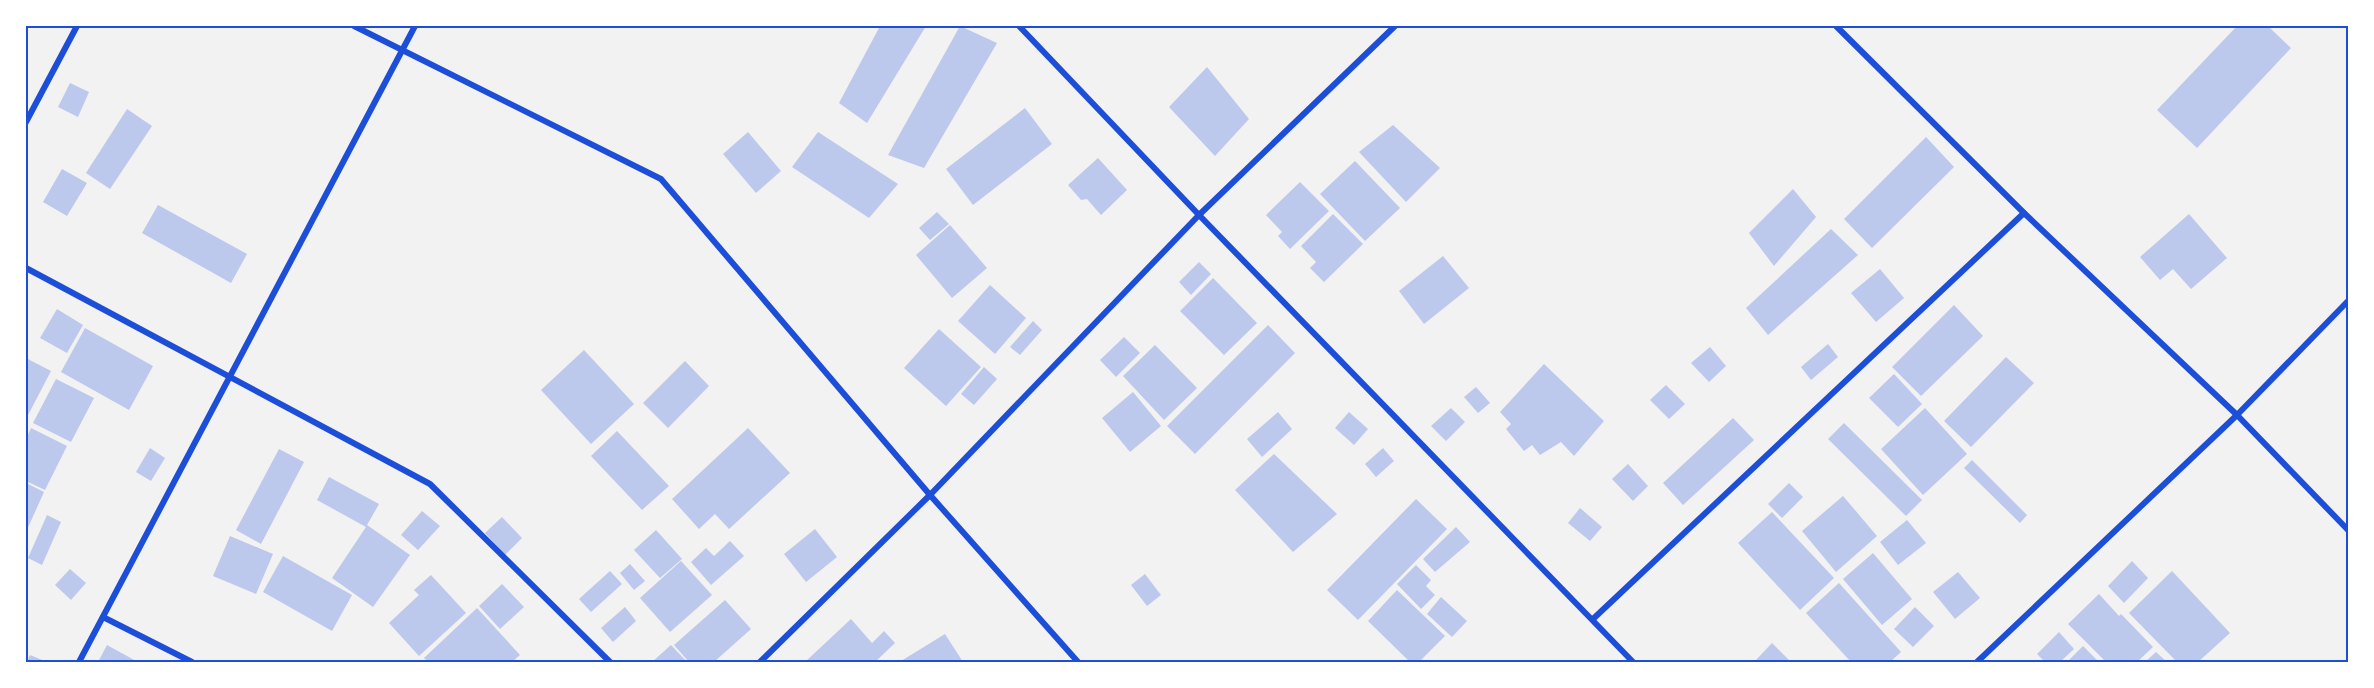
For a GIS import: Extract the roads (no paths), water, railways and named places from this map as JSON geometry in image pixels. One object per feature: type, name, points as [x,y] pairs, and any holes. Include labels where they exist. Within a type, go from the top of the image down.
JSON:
[{"type":"street","points":[[26,122],[77,26]]},
{"type":"street","points":[[354,26],[661,179],[930,495],[1078,663]]},
{"type":"street","points":[[79,663],[415,26]]},
{"type":"street","points":[[1019,26],[1633,663]]},
{"type":"street","points":[[760,663],[930,495],[1199,215],[1395,26]]},
{"type":"street","points":[[1836,26],[2024,213],[2237,415],[2349,530]]},
{"type":"street","points":[[1593,619],[2024,213]]},
{"type":"street","points":[[26,268],[430,484],[610,663]]},
{"type":"street","points":[[1977,663],[2237,415],[2349,301]]},
{"type":"street","points":[[103,617],[192,663]]}]
